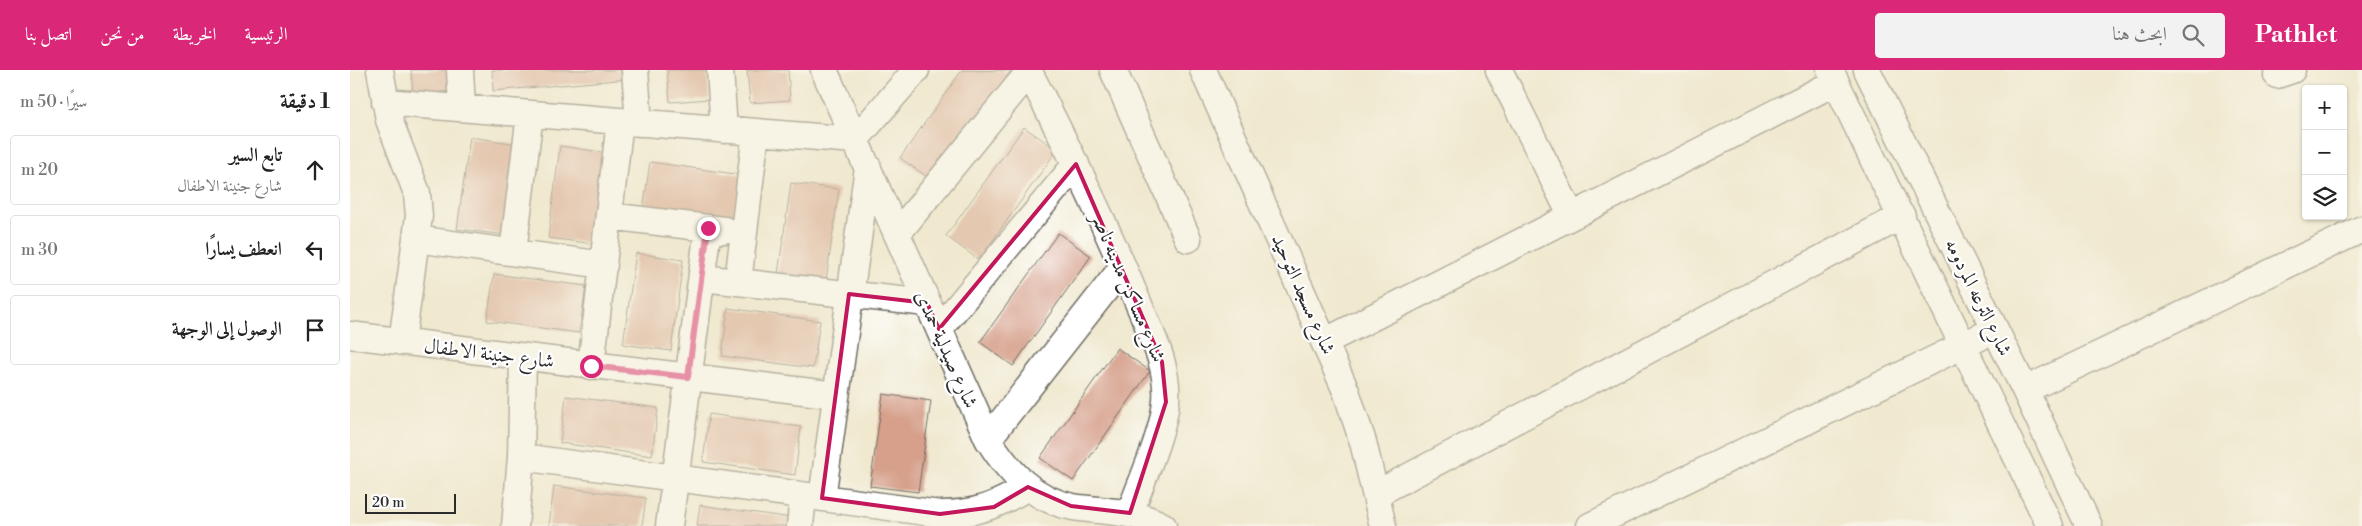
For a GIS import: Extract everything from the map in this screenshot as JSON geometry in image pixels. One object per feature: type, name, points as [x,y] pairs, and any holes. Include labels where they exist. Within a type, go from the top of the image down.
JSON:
[{"type":"street","points":[[380,70],[385,102],[394,138],[417,193],[419,216],[402,342]]},
{"type":"street","points":[[460,70],[462,108]]},
{"type":"street","points":[[591,366],[609,216],[630,122],[635,70]]},
{"type":"street","points":[[720,70],[724,130]]},
{"type":"street","name":"شارع صيدلية حمدى","points":[[824,70],[988,439],[1005,466],[1028,487],[1048,499],[1071,506],[1130,513],[1163,526]]},
{"type":"street","points":[[385,102],[855,140],[916,70]]},
{"type":"street","points":[[1114,70],[1188,239]]},
{"type":"street","points":[[1499,70],[1571,215]]},
{"type":"street","name":"شارع الترعه المردومه","points":[[1867,70],[2025,390],[2089,526]]},
{"type":"street","points":[[897,234],[1028,71]]},
{"type":"street","name":"شارع مساكن مدينه ناصر","points":[[1028,71],[1076,164],[1123,266],[1162,362],[1166,382],[1166,402],[1162,422],[1130,513]]},
{"type":"street","name":"شارع مسجد التوحيد","points":[[1206,71],[1326,341],[1363,442],[1383,526]]},
{"type":"street","points":[[1326,341],[1571,215],[1833,76]]},
{"type":"street","name":"شارع الترعه المردومه","points":[[1833,76],[1964,344],[2050,526]]},
{"type":"street","points":[[513,252],[530,114]]},
{"type":"street","points":[[738,282],[756,132]]},
{"type":"street","points":[[939,329],[1076,164]]},
{"type":"street","points":[[800,526],[813,497],[836,395],[868,168]]},
{"type":"street","points":[[609,216],[745,232]]},
{"type":"street","points":[[1376,494],[1902,216]]},
{"type":"street","points":[[668,526],[708,228]]},
{"type":"street","points":[[2025,390],[2362,229]]},
{"type":"street","points":[[416,239],[604,265]]},
{"type":"street","points":[[988,439],[1123,266]]},
{"type":"street","points":[[702,278],[927,303]]},
{"type":"street","points":[[1590,526],[1994,330]]},
{"type":"street","name":"شارع جنينة الاطفال","points":[[350,336],[836,395]]},
{"type":"street","points":[[514,526],[521,457],[523,357]]},
{"type":"street","points":[[521,457],[940,514],[958,520],[994,507],[1028,487]]},
{"type":"highlighted area","points":[[1076,164],[1162,362],[1166,402],[1130,513],[1071,506],[1028,487],[994,507],[940,514],[822,498],[849,294],[927,303],[939,329]]},
{"type":"building","points":[[411,70],[451,70],[453,91],[413,94]]},
{"type":"building","points":[[492,70],[627,70],[628,79],[493,91]]},
{"type":"building","points":[[667,70],[707,70],[709,99],[670,102]]},
{"type":"building","points":[[747,70],[788,70],[790,100],[750,103]]},
{"type":"building","points":[[962,70],[1011,71],[933,181],[900,158]]},
{"type":"building","points":[[1024,127],[1057,150],[979,260],[946,236]]},
{"type":"building","points":[[470,137],[518,144],[505,235],[457,229]]},
{"type":"building","points":[[560,146],[608,153],[595,244],[548,238]]},
{"type":"building","points":[[650,162],[742,175],[735,223],[643,210]]},
{"type":"building","points":[[791,183],[839,189],[826,281],[778,274]]},
{"type":"building","points":[[1058,233],[1091,256],[1013,366],[980,342]]},
{"type":"building","points":[[636,253],[683,260],[671,351],[623,344]]},
{"type":"building","points":[[494,274],[586,286],[579,333],[487,321]]},
{"type":"building","points":[[728,308],[820,321],[813,368],[722,356]]},
{"type":"building","points":[[1117,348],[1150,371],[1073,481],[1040,458]]},
{"type":"building","points":[[883,394],[931,401],[918,492],[870,486]]},
{"type":"building","points":[[566,396],[658,408],[652,456],[560,443]]},
{"type":"building","points":[[709,414],[801,427],[795,475],[703,462]]},
{"type":"building","points":[[554,486],[646,498],[642,526],[549,526]]},
{"type":"building","points":[[700,505],[792,518],[791,526],[697,526]]},
{"type":"route","points":[[591,366],[688,377],[708,228]]}]
